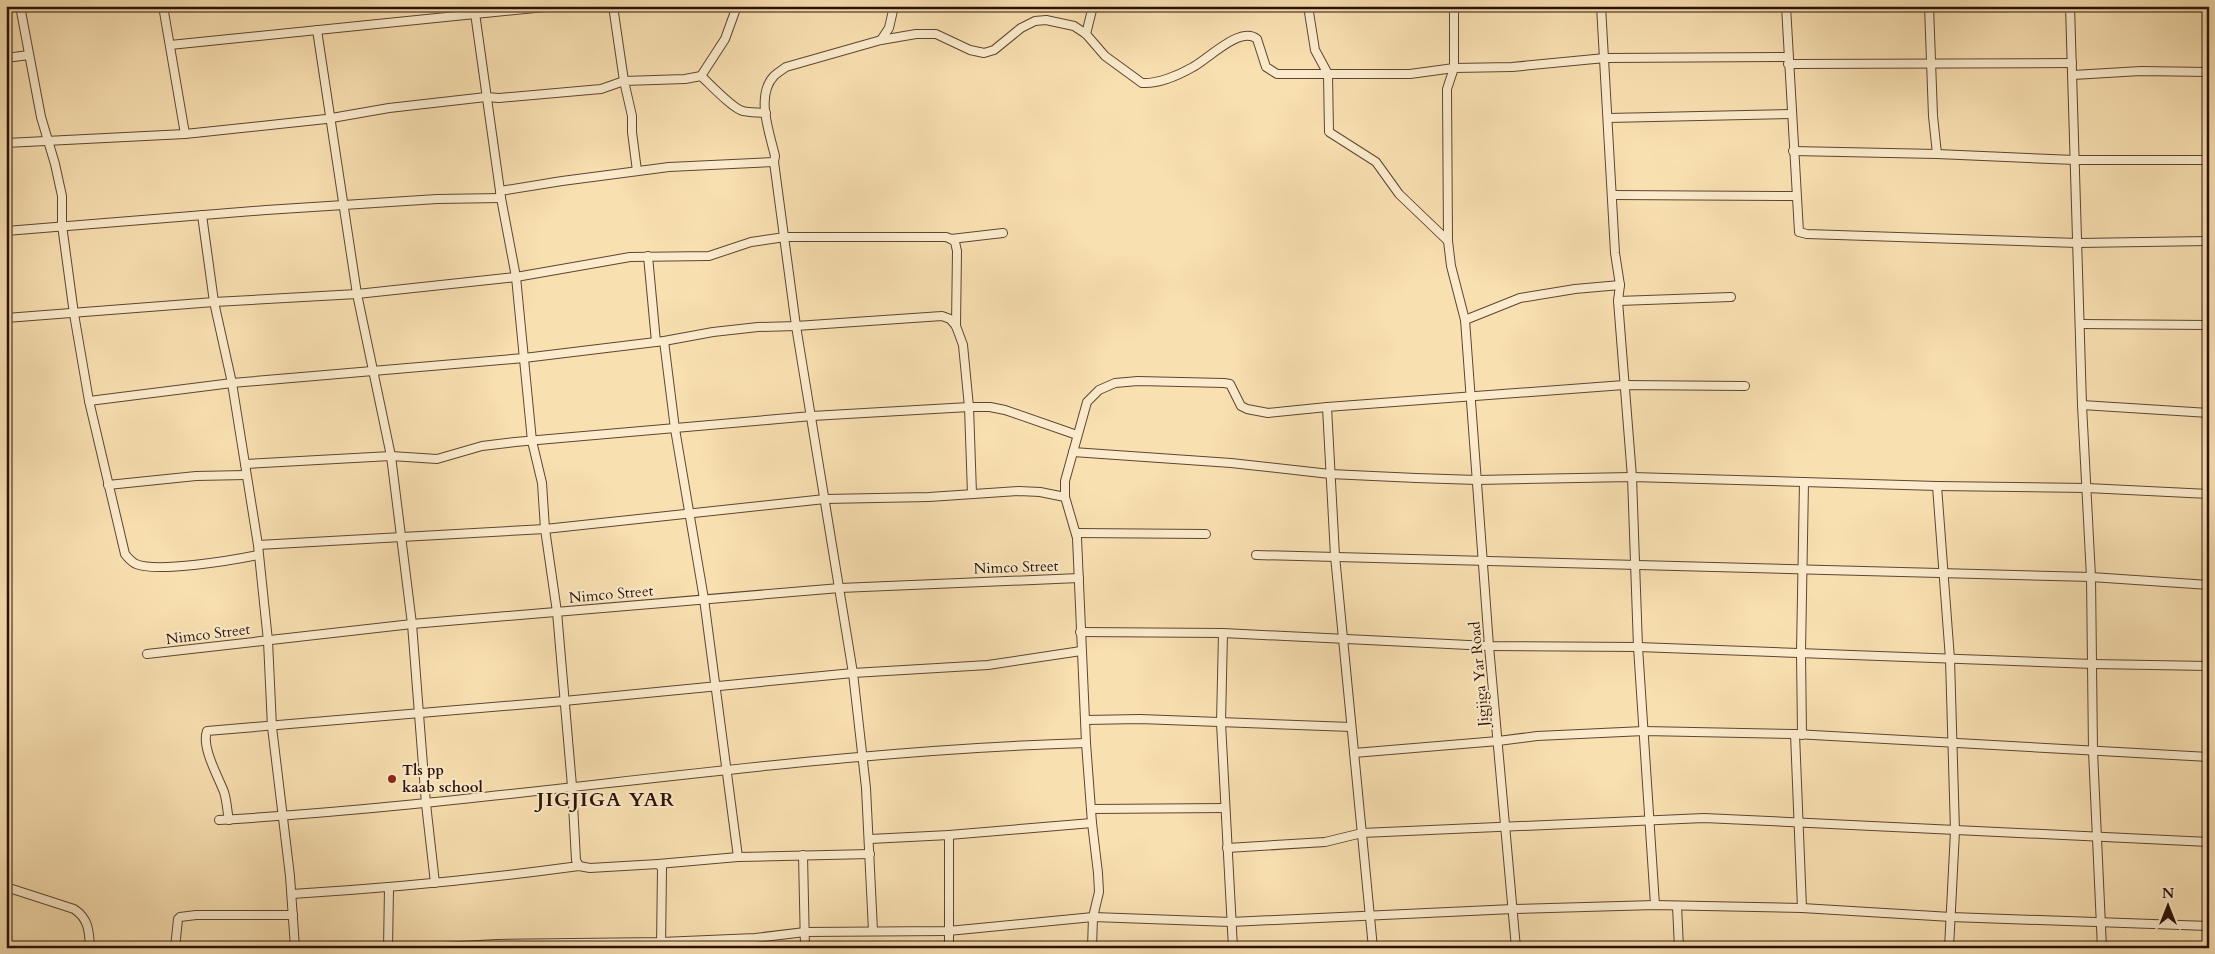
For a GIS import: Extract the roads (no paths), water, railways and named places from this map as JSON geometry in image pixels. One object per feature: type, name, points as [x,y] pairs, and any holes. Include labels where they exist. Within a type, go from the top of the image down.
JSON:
[{"type":"street","points":[[20,6],[46,140],[55,164],[62,196],[62,226],[74,314],[90,401],[124,554],[135,564],[149,568],[235,560],[258,555]]},
{"type":"street","points":[[163,6],[185,134]]},
{"type":"street","points":[[170,45],[317,30],[475,10],[555,6]]},
{"type":"street","points":[[613,6],[624,81],[632,116],[637,171]]},
{"type":"street","points":[[6,143],[185,134],[330,118],[389,108],[488,97],[499,98],[601,89],[624,81],[684,79],[701,76],[725,39],[737,6]]},
{"type":"street","points":[[881,40],[889,28],[894,6]]},
{"type":"street","points":[[1086,34],[1093,6]]},
{"type":"street","points":[[1308,6],[1315,50],[1328,74],[1329,132],[1376,162],[1399,194],[1448,242]]},
{"type":"street","name":"Jigjiga Yar Road","points":[[1454,6],[1454,68],[1447,89],[1448,242],[1451,266],[1465,320],[1489,646],[1516,948]]},
{"type":"street","points":[[1601,6],[1615,254],[1620,285],[1618,301],[1632,477],[1638,647],[1656,905]]},
{"type":"street","points":[[1786,6],[1799,232],[1807,234],[2078,243],[2209,241]]},
{"type":"street","points":[[1928,6],[1932,116],[1937,154]]},
{"type":"street","points":[[2070,6],[2082,405],[2091,577],[2093,751],[2102,948]]},
{"type":"street","points":[[475,10],[501,195],[516,278],[532,441],[542,483],[545,528],[557,612],[572,786],[575,853],[579,866]]},
{"type":"street","points":[[873,931],[870,839],[853,673],[796,326],[774,162],[775,156],[766,113],[767,88],[773,76],[786,67],[881,40],[916,34],[936,34],[970,50],[984,53],[994,50],[1021,28],[1035,21],[1046,20],[1074,26],[1086,34],[1105,56],[1142,83],[1159,81],[1193,67],[1229,42],[1244,35],[1257,38],[1266,67],[1277,74],[1410,74],[1454,68],[1512,67],[1605,58],[1931,63],[2072,63]]},
{"type":"street","points":[[317,30],[342,205],[357,294],[390,456],[402,537],[412,624],[426,804],[435,883]]},
{"type":"street","points":[[6,58],[29,55]]},
{"type":"street","points":[[2073,75],[2141,71],[2209,72]]},
{"type":"street","points":[[701,76],[734,107],[743,111],[766,113]]},
{"type":"street","points":[[1608,118],[1791,114]]},
{"type":"street","points":[[1793,151],[1937,154],[2075,160],[2209,160]]},
{"type":"street","points":[[6,231],[202,215],[501,195],[669,167],[774,162]]},
{"type":"street","points":[[1612,195],[1796,196]]},
{"type":"street","points":[[202,215],[214,302],[232,383],[258,544],[268,641],[272,727],[292,894],[295,948]]},
{"type":"street","points":[[951,239],[1003,233]]},
{"type":"street","points":[[6,318],[214,302],[357,294],[516,278],[598,262],[648,256],[709,256],[751,242],[785,237],[946,237],[955,242],[957,251],[956,326],[963,345],[969,406],[972,494]]},
{"type":"street","points":[[648,256],[660,342],[704,599],[738,856]]},
{"type":"street","points":[[1465,320],[1520,298],[1575,289],[1620,285]]},
{"type":"street","points":[[1618,301],[1732,297]]},
{"type":"street","points":[[90,401],[232,383],[524,358],[660,342],[758,327],[932,316],[950,320],[956,326]]},
{"type":"street","points":[[2080,324],[2209,325]]},
{"type":"street","points":[[1092,948],[1093,917],[1099,892],[1098,860],[1092,823],[1086,743],[1076,533],[1065,497],[1065,481],[1087,402],[1099,390],[1115,383],[1224,383],[1230,384],[1241,406],[1268,413],[1327,406],[1624,385],[1745,386]]},
{"type":"street","points":[[2082,405],[2209,414]]},
{"type":"street","points":[[244,464],[390,456],[438,460],[482,446],[812,416],[969,406],[990,406],[1005,410],[1077,435]]},
{"type":"street","points":[[1327,406],[1335,556],[1372,948]]},
{"type":"street","points":[[1073,452],[1231,463],[1330,474],[1477,480],[1632,477],[1938,486],[2087,488],[2209,494]]},
{"type":"street","points":[[108,485],[196,476],[246,475]]},
{"type":"street","points":[[1802,908],[1798,734],[1804,482]]},
{"type":"street","points":[[1938,486],[1950,659],[1955,831],[1949,948]]},
{"type":"street","points":[[258,544],[545,528],[824,499],[1019,491],[1040,492],[1065,497]]},
{"type":"street","points":[[1076,533],[1206,534]]},
{"type":"street","points":[[1256,555],[2091,577],[2209,586]]},
{"type":"street","name":"Nimco Street","points":[[147,654],[412,624],[704,599],[840,588],[1079,578]]},
{"type":"street","points":[[1080,632],[1223,633],[1489,646],[1638,647],[2093,664],[2209,666]]},
{"type":"street","points":[[1223,633],[1221,723],[1234,948]]},
{"type":"street","points":[[229,820],[224,794],[206,746],[205,737],[207,731],[564,702],[853,673],[988,665],[1081,651]]},
{"type":"street","points":[[1086,720],[1140,719],[1351,727]]},
{"type":"street","points":[[1354,753],[1537,736],[1644,731],[1798,734],[2209,757]]},
{"type":"street","points":[[219,820],[283,817],[426,804],[572,786],[863,756],[989,746],[1086,743]]},
{"type":"street","points":[[1091,809],[1225,808]]},
{"type":"street","points":[[1227,848],[1325,842],[1362,833],[1506,825],[1704,818],[2209,842]]},
{"type":"street","points":[[870,839],[949,835],[1092,823]]},
{"type":"street","points":[[948,948],[949,835]]},
{"type":"street","points":[[292,894],[389,888],[579,866],[590,868],[658,864],[738,856],[870,854]]},
{"type":"street","points":[[803,856],[805,948]]},
{"type":"street","points":[[658,864],[662,868],[661,945]]},
{"type":"street","points":[[6,888],[74,908],[82,914],[89,926],[90,948]]},
{"type":"street","points":[[388,948],[389,888]]},
{"type":"street","points":[[425,948],[497,944],[661,945],[805,932],[948,931],[1093,917],[1231,922],[1513,909],[1656,905],[1802,908],[1951,917],[2209,926]]},
{"type":"street","points":[[1677,906],[1679,948]]},
{"type":"street","points":[[175,948],[178,919],[180,917],[196,915],[293,915]]},
{"type":"place","name":"Tls pp kaab school","points":[[392,779]]},
{"type":"district","name":"JIGJIGA YAR","points":[[606,799]]}]
